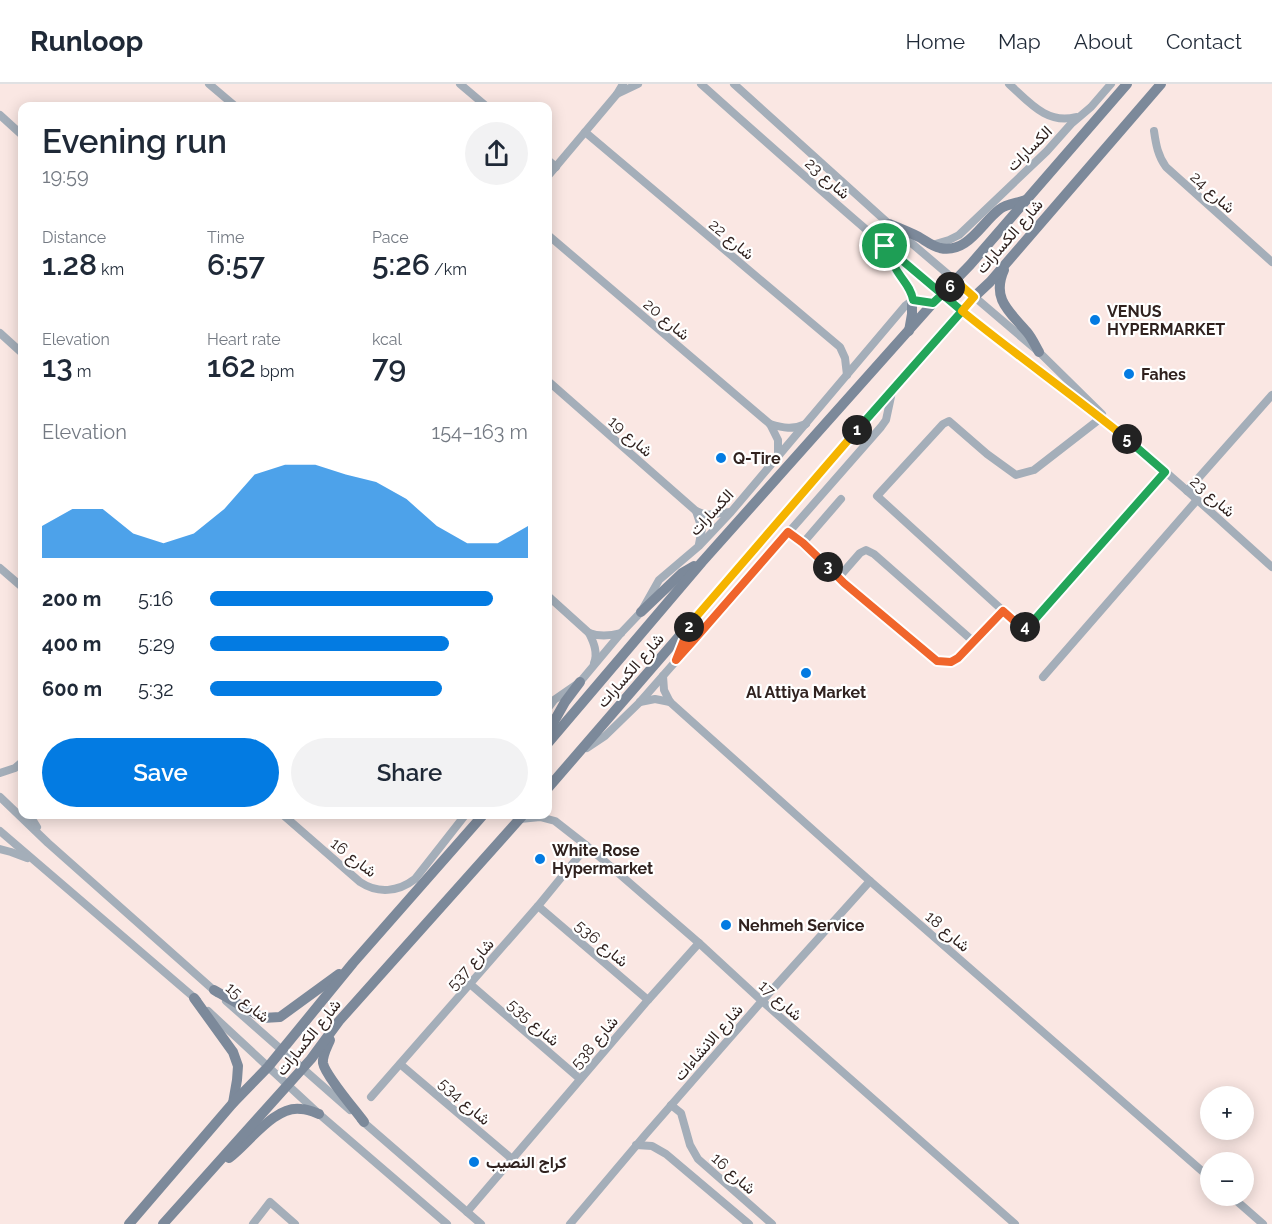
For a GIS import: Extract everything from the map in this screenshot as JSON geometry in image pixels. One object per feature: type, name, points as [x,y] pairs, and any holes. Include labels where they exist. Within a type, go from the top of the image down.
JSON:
[{"type":"street","points":[[209,84],[230,102]]},
{"type":"street","points":[[460,84],[481,102]]},
{"type":"street","points":[[552,172],[623,84]]},
{"type":"street","points":[[617,94],[638,84]]},
{"type":"street","name":"شارع 23","points":[[734,84],[889,224],[1039,352],[1136,446],[1272,567]]},
{"type":"street","points":[[1009,84],[1047,115],[1068,119],[1078,116]]},
{"type":"street","name":"الكسارات","points":[[932,245],[958,235],[1047,151],[1111,84]]},
{"type":"street","name":"شارع الكسارات","points":[[552,738],[702,562],[933,303],[956,281],[1126,84]]},
{"type":"street","name":"شارع الكسارات","points":[[552,783],[892,389],[990,282],[1161,84]]},
{"type":"street","name":"شارع 23","points":[[702,85],[885,246],[999,342],[1136,446]]},
{"type":"street","points":[[0,115],[18,131]]},
{"type":"street","name":"شارع 24","points":[[1154,131],[1156,148],[1166,167],[1272,262]]},
{"type":"street","name":"شارع 22","points":[[585,132],[840,347],[845,358],[847,375]]},
{"type":"street","points":[[552,164],[556,167]]},
{"type":"street","points":[[889,224],[932,245],[951,248],[970,240],[1001,208],[1026,200]]},
{"type":"street","name":"شارع 20","points":[[552,238],[770,424]]},
{"type":"street","points":[[885,246],[912,295],[909,331]]},
{"type":"street","points":[[1013,255],[1000,282],[1002,299],[1039,352]]},
{"type":"street","points":[[913,300],[933,303]]},
{"type":"street","name":"الكسارات","points":[[552,703],[580,682],[641,612],[658,580],[699,546],[731,512],[904,306],[913,300]]},
{"type":"street","points":[[0,333],[18,349]]},
{"type":"street","name":"شارع 19","points":[[552,385],[696,512]]},
{"type":"street","points":[[578,753],[605,736],[640,702],[886,420],[892,389]]},
{"type":"street","points":[[1187,492],[1272,394]]},
{"type":"street","points":[[1101,418],[1034,470],[1016,475],[950,422],[943,424],[877,496],[1022,628],[1029,626],[1165,472]]},
{"type":"street","points":[[770,424],[790,429],[807,423]]},
{"type":"street","points":[[770,424],[778,440],[778,457]]},
{"type":"street","points":[[803,543],[841,499]]},
{"type":"street","points":[[1043,677],[1197,500]]},
{"type":"street","points":[[696,512],[706,515],[731,512]]},
{"type":"street","points":[[696,512],[702,529],[699,546]]},
{"type":"street","points":[[788,532],[803,543],[844,583],[937,661],[951,662],[958,658],[1003,611]]},
{"type":"street","points":[[838,577],[860,553],[866,550],[874,554],[975,642]]},
{"type":"street","points":[[641,612],[682,573],[702,562]]},
{"type":"street","points":[[0,568],[18,584]]},
{"type":"street","points":[[552,600],[590,633],[598,636],[621,633]]},
{"type":"street","points":[[676,660],[690,624]]},
{"type":"street","points":[[590,633],[596,658],[593,667]]},
{"type":"street","points":[[663,676],[664,690],[670,702]]},
{"type":"street","points":[[552,725],[580,682]]},
{"type":"street","points":[[640,702],[655,699],[670,702]]},
{"type":"street","name":"شارع 18","points":[[670,702],[870,881],[1200,1169]]},
{"type":"street","points":[[0,773],[18,765]]},
{"type":"street","name":"شارع 15","points":[[0,797],[18,814]]},
{"type":"street","name":"شارع 15","points":[[23,819],[481,1224]]},
{"type":"street","points":[[31,819],[48,843]]},
{"type":"street","name":"شارع 16","points":[[288,819],[360,882],[368,887],[386,891],[406,886],[415,879],[462,819]]},
{"type":"street","name":"شارع الكسارات","points":[[129,1224],[233,1103],[283,1050],[353,963],[480,819]]},
{"type":"street","name":"شارع الكسارات","points":[[163,1224],[303,1069],[339,1021],[520,819]]},
{"type":"street","name":"شارع 17","points":[[548,819],[555,821],[587,846],[699,943],[1015,1224]]},
{"type":"street","name":"شارع 15","points":[[0,831],[194,998],[320,1114],[447,1224]]},
{"type":"street","name":"شارع 537","points":[[371,1097],[538,906],[587,846]]},
{"type":"street","points":[[0,849],[34,861]]},
{"type":"street","name":"شارع الانشاءات","points":[[571,1224],[636,1145],[870,881]]},
{"type":"street","name":"شارع 536","points":[[538,906],[648,1000]]},
{"type":"street","name":"شارع 538","points":[[467,1212],[699,943]]},
{"type":"street","points":[[214,990],[263,1018],[280,1017],[353,963]]},
{"type":"street","name":"شارع 535","points":[[470,984],[580,1079]]},
{"type":"street","points":[[194,998],[233,1052],[238,1066],[233,1103]]},
{"type":"street","points":[[339,1021],[326,1048],[323,1063],[364,1122]]},
{"type":"street","name":"شارع 534","points":[[400,1064],[512,1160]]},
{"type":"street","name":"شارع 16","points":[[672,1104],[681,1113],[690,1145],[698,1159],[772,1224]]},
{"type":"street","points":[[208,1175],[241,1149],[272,1118],[286,1111],[300,1108],[320,1114]]},
{"type":"street","name":"شارع 16","points":[[636,1145],[652,1146],[666,1154],[749,1224]]},
{"type":"street","points":[[252,1224],[270,1202],[295,1224]]},
{"type":"street","points":[[1242,1206],[1263,1224]]},
{"type":"shaded area","points":[[0,84],[1272,84],[1272,1224],[0,1224]]},
{"type":"place","name":"VENUS HYPERMARKET","points":[[1095,320]]},
{"type":"place","name":"Fahes","points":[[1129,374]]},
{"type":"place","name":"Q-Tire","points":[[721,458]]},
{"type":"place","name":"Al Attiya Market","points":[[806,673]]},
{"type":"place","name":"White Rose Hypermarket","points":[[540,859]]},
{"type":"place","name":"Nehmeh Service","points":[[726,925]]},
{"type":"place","name":"كراج النصيب","points":[[474,1162]]},
{"type":"route","points":[[885,246],[896,269],[908,286],[913,300],[933,303],[942,294],[956,281],[974,297],[962,311],[999,342],[1101,418],[1165,472],[1029,626],[1022,628],[1003,611],[975,642],[951,662],[937,661],[844,583],[803,543],[788,532],[676,660],[690,624],[962,311],[942,294],[885,246]]}]
